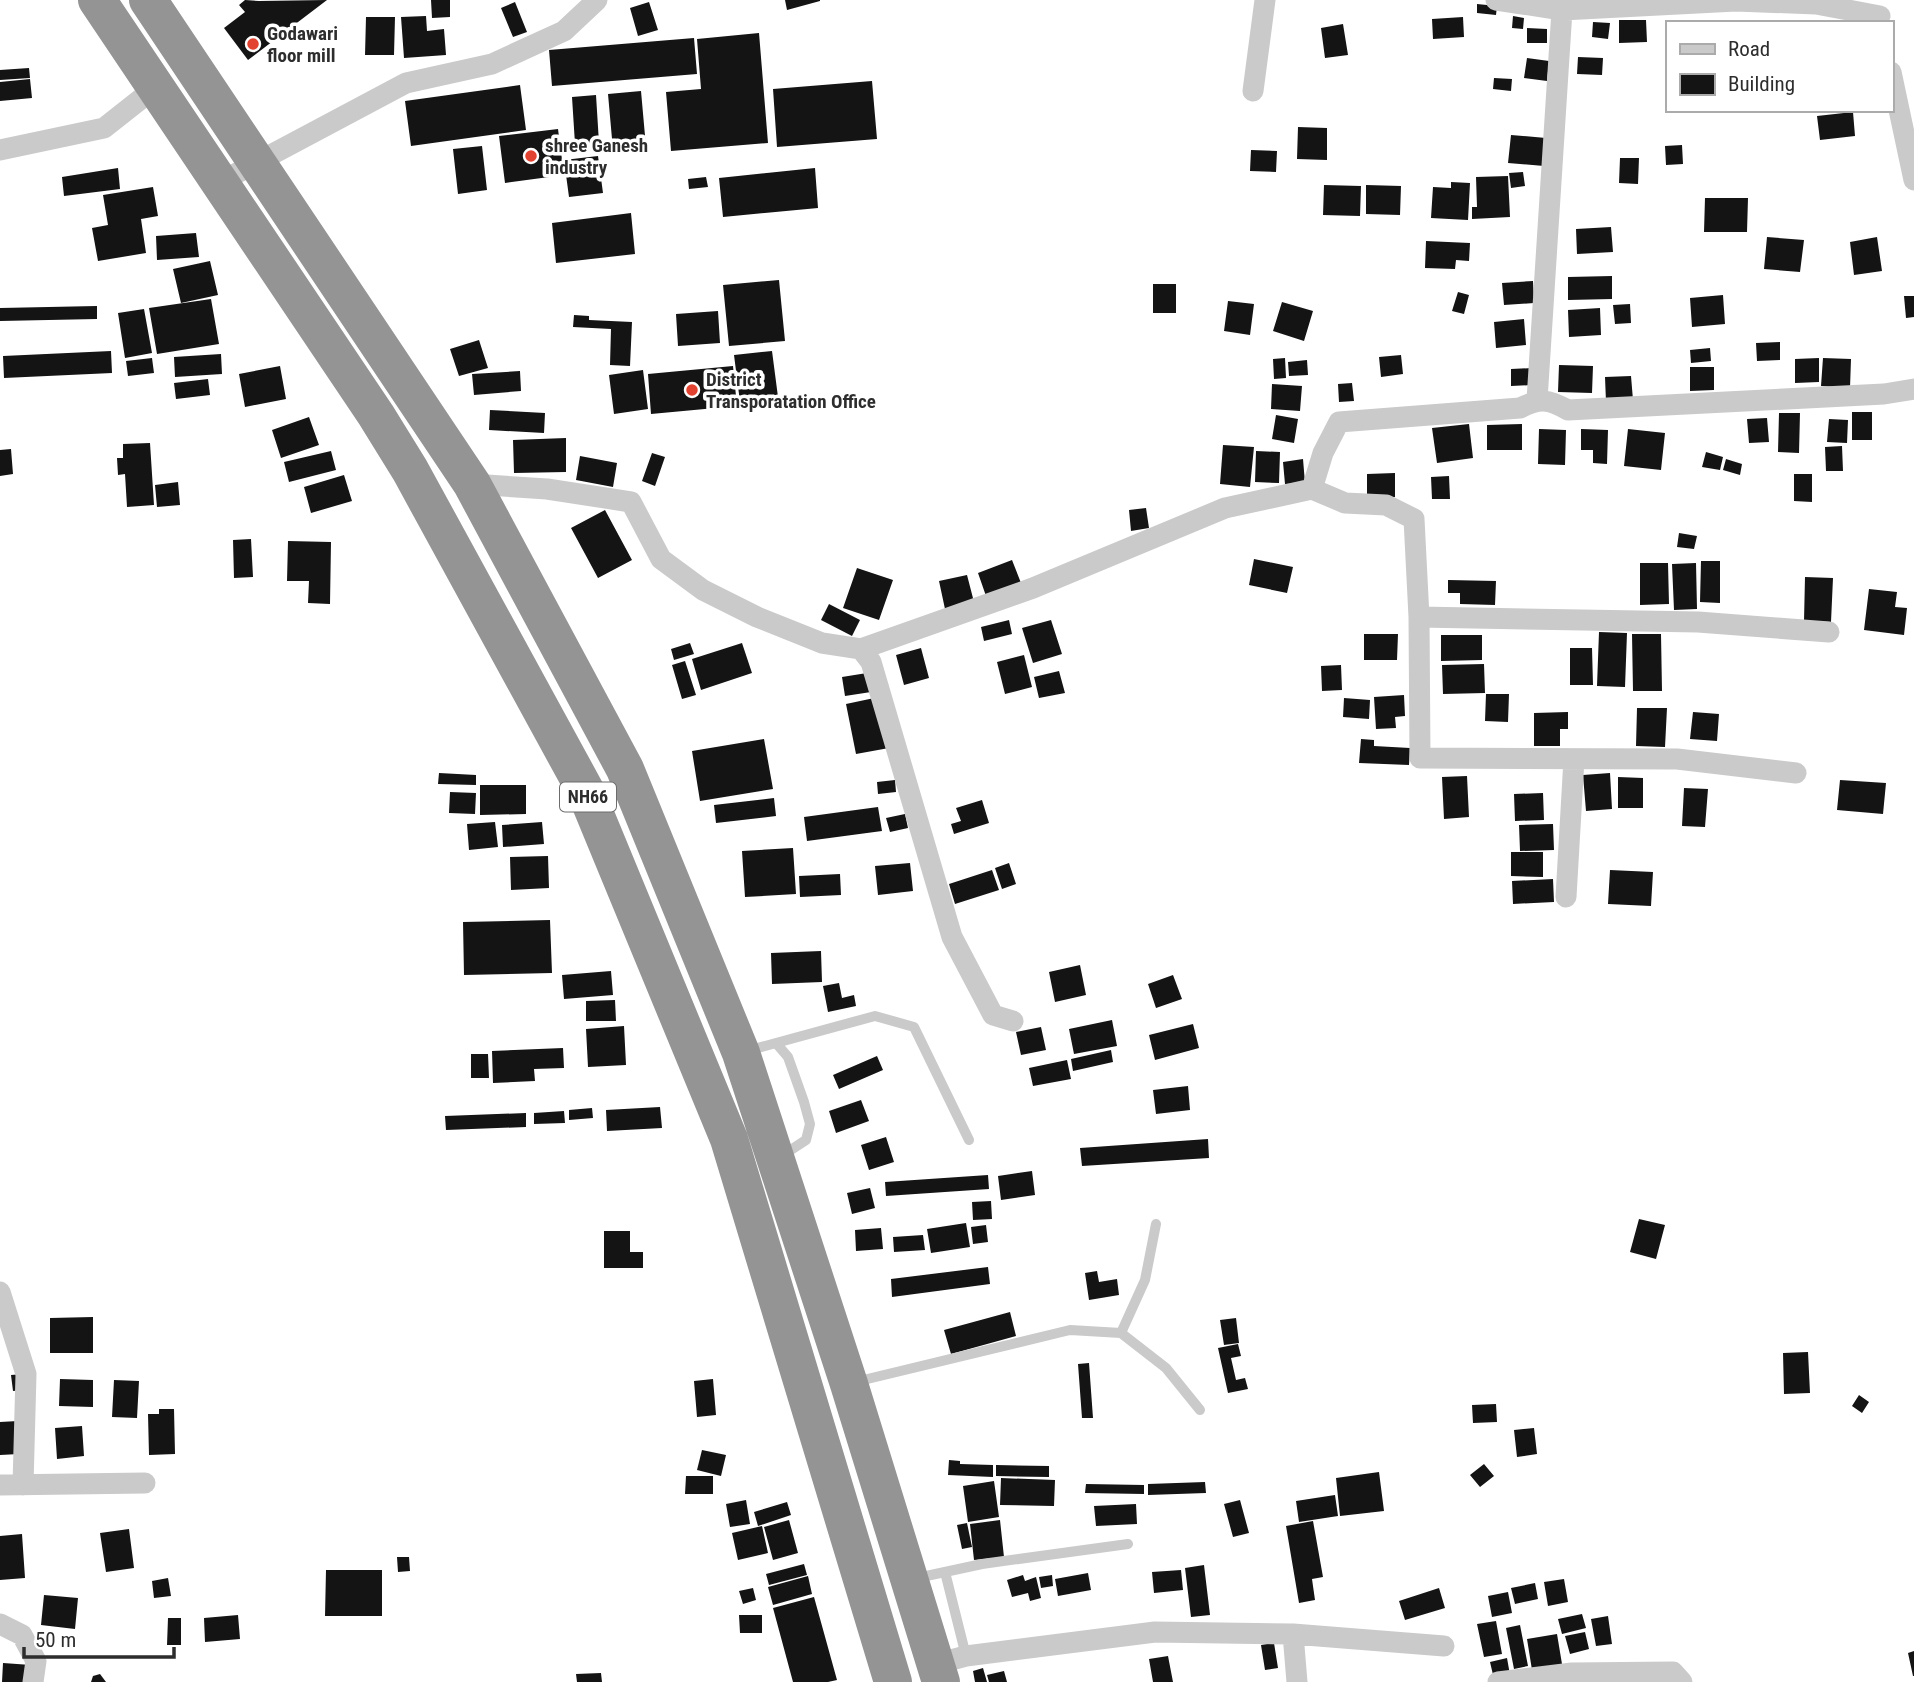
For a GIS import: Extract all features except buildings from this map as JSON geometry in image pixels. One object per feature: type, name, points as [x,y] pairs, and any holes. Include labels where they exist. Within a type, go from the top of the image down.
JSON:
[{"type":"highway","name":"NH66","points":[[97,0],[410,470],[585,790],[729,1139],[893,1682]]},
{"type":"highway","name":"NH66","points":[[148,0],[472,484],[625,769],[758,1048],[776,1160],[849,1384],[928,1576],[948,1667]]},
{"type":"street","points":[[220,182],[406,82],[492,64],[564,31],[597,0]]},
{"type":"street","points":[[1253,91],[1265,0]]},
{"type":"street","points":[[1496,0],[1535,2],[1562,9],[1736,1],[1816,4],[1881,13]]},
{"type":"street","points":[[1537,400],[1562,9]]},
{"type":"street","points":[[1893,81],[1914,180]]},
{"type":"street","points":[[0,150],[104,128],[156,87]]},
{"type":"street","points":[[1312,489],[1323,453],[1339,422],[1520,408],[1537,400],[1555,403],[1568,410],[1884,394],[1914,389]]},
{"type":"street","points":[[472,484],[547,489],[631,502],[661,559],[703,590],[757,617],[821,643],[861,649],[1033,588],[1225,508],[1312,489],[1345,503],[1386,505],[1414,519],[1419,617],[1420,758],[1677,759],[1796,773]]},
{"type":"street","points":[[1419,617],[1698,622],[1829,632]]},
{"type":"street","points":[[861,649],[871,662],[952,937],[993,1015],[1013,1021]]},
{"type":"street","points":[[1566,897],[1574,758]]},
{"type":"street","points":[[0,1292],[26,1374],[23,1485]]},
{"type":"street","points":[[0,1485],[145,1483]]},
{"type":"street","points":[[0,1623],[22,1635],[36,1661],[33,1682]]},
{"type":"street","points":[[948,1667],[1155,1632],[1293,1634],[1444,1646]]},
{"type":"street","points":[[1293,1634],[1297,1682]]},
{"type":"street","points":[[1498,1682],[1572,1673],[1673,1672],[1682,1682]]},
{"type":"lane","points":[[758,1048],[875,1016],[914,1027],[969,1140]]},
{"type":"lane","points":[[1121,1333],[1145,1280],[1156,1224]]},
{"type":"lane","points":[[849,1384],[1070,1330],[1121,1333],[1166,1368],[1200,1410]]},
{"type":"lane","points":[[928,1576],[982,1564],[1128,1544]]},
{"type":"place","name":"Godawari floor mill","points":[[253,44]]},
{"type":"place","name":"shree Ganesh industry","points":[[531,156]]},
{"type":"place","name":"District Transporatation Office","points":[[692,390]]}]
